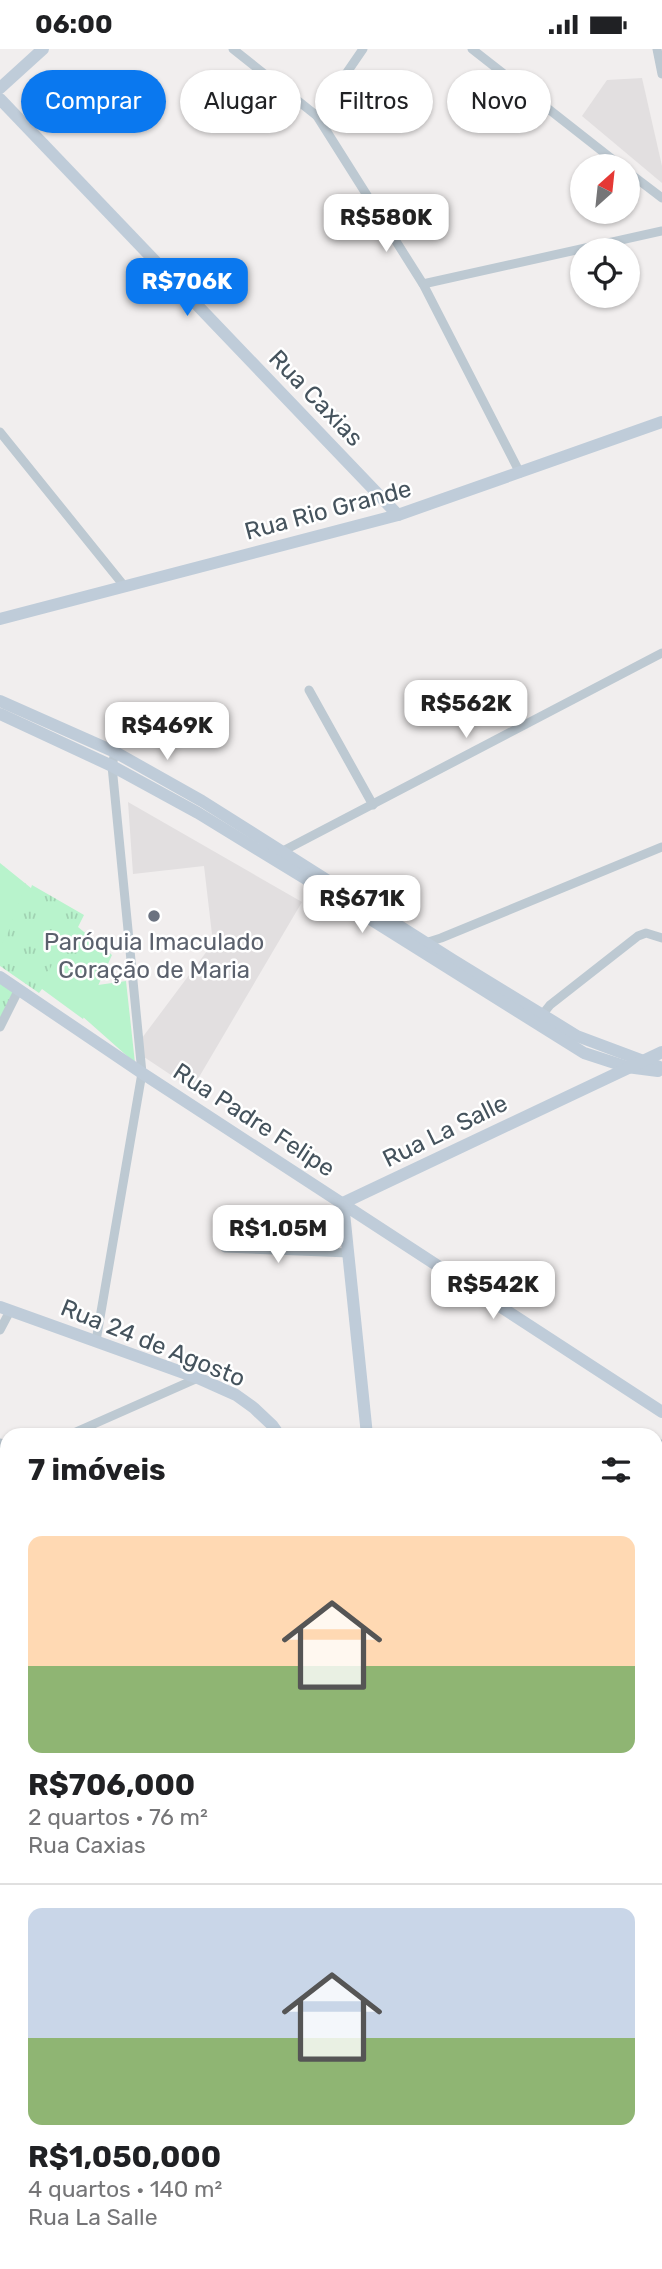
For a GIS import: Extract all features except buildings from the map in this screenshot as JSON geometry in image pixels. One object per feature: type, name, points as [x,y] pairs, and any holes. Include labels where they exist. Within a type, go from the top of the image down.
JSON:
[{"type":"main road","points":[[0,87],[43,49]]},
{"type":"main road","name":"Rua Caxias","points":[[0,99],[398,515]]},
{"type":"main road","name":"Rua Rio Grande","points":[[0,619],[398,515],[662,422]]},
{"type":"main road","points":[[0,701],[115,752],[202,801],[283,852],[397,931]]},
{"type":"main road","points":[[0,714],[112,767],[198,813],[595,1044],[662,1070]]},
{"type":"main road","points":[[428,947],[584,1053],[626,1067],[662,1070]]},
{"type":"main road","name":"Rua Padre Felipe","points":[[0,977],[142,1073],[662,1412]]},
{"type":"main road","name":"Rua La Salle","points":[[343,1203],[662,1052]]},
{"type":"main road","points":[[343,1203],[366,1428]]},
{"type":"main road","name":"Rua 24 de Agosto","points":[[5,1309],[198,1378],[236,1395],[274,1428]]},
{"type":"street","points":[[233,49],[315,114]]},
{"type":"street","points":[[349,70],[363,49]]},
{"type":"street","points":[[472,49],[606,154]]},
{"type":"street","points":[[657,49],[662,74]]},
{"type":"street","points":[[328,133],[423,284],[520,473]]},
{"type":"street","points":[[640,181],[662,198]]},
{"type":"street","points":[[423,284],[662,231]]},
{"type":"street","points":[[0,432],[125,587]]},
{"type":"street","points":[[283,852],[662,653]]},
{"type":"street","points":[[309,690],[373,805]]},
{"type":"street","points":[[96,1341],[142,1073],[112,767],[115,752]]},
{"type":"street","points":[[428,947],[662,847]]},
{"type":"street","points":[[542,1015],[550,1005],[638,936],[646,933],[662,938]]},
{"type":"street","points":[[0,1027],[19,989]]},
{"type":"street","points":[[225,1248],[349,1253]]},
{"type":"street","points":[[0,1330],[5,1309]]},
{"type":"street","points":[[85,1428],[198,1378]]},
{"type":"shaded area","points":[[642,78],[662,166],[662,183],[640,165],[640,154],[627,154],[582,116],[607,80]]},
{"type":"shaded area","points":[[128,802],[302,902],[192,1089],[144,1057],[142,1038],[213,943],[204,866],[133,874]]},
{"type":"green space","points":[[0,863],[31,888],[32,885],[84,915],[78,927],[112,955],[83,1019],[42,989],[39,993],[0,966]]},
{"type":"green space","points":[[0,872],[22,894],[0,947]]},
{"type":"green space","points":[[55,959],[98,985],[126,981],[135,1063],[82,1016],[41,986]]},
{"type":"green space","points":[[0,981],[15,991],[0,1020]]},
{"type":"place","name":"Paróquia Imaculado Coração de Maria","points":[[154,916]]}]
